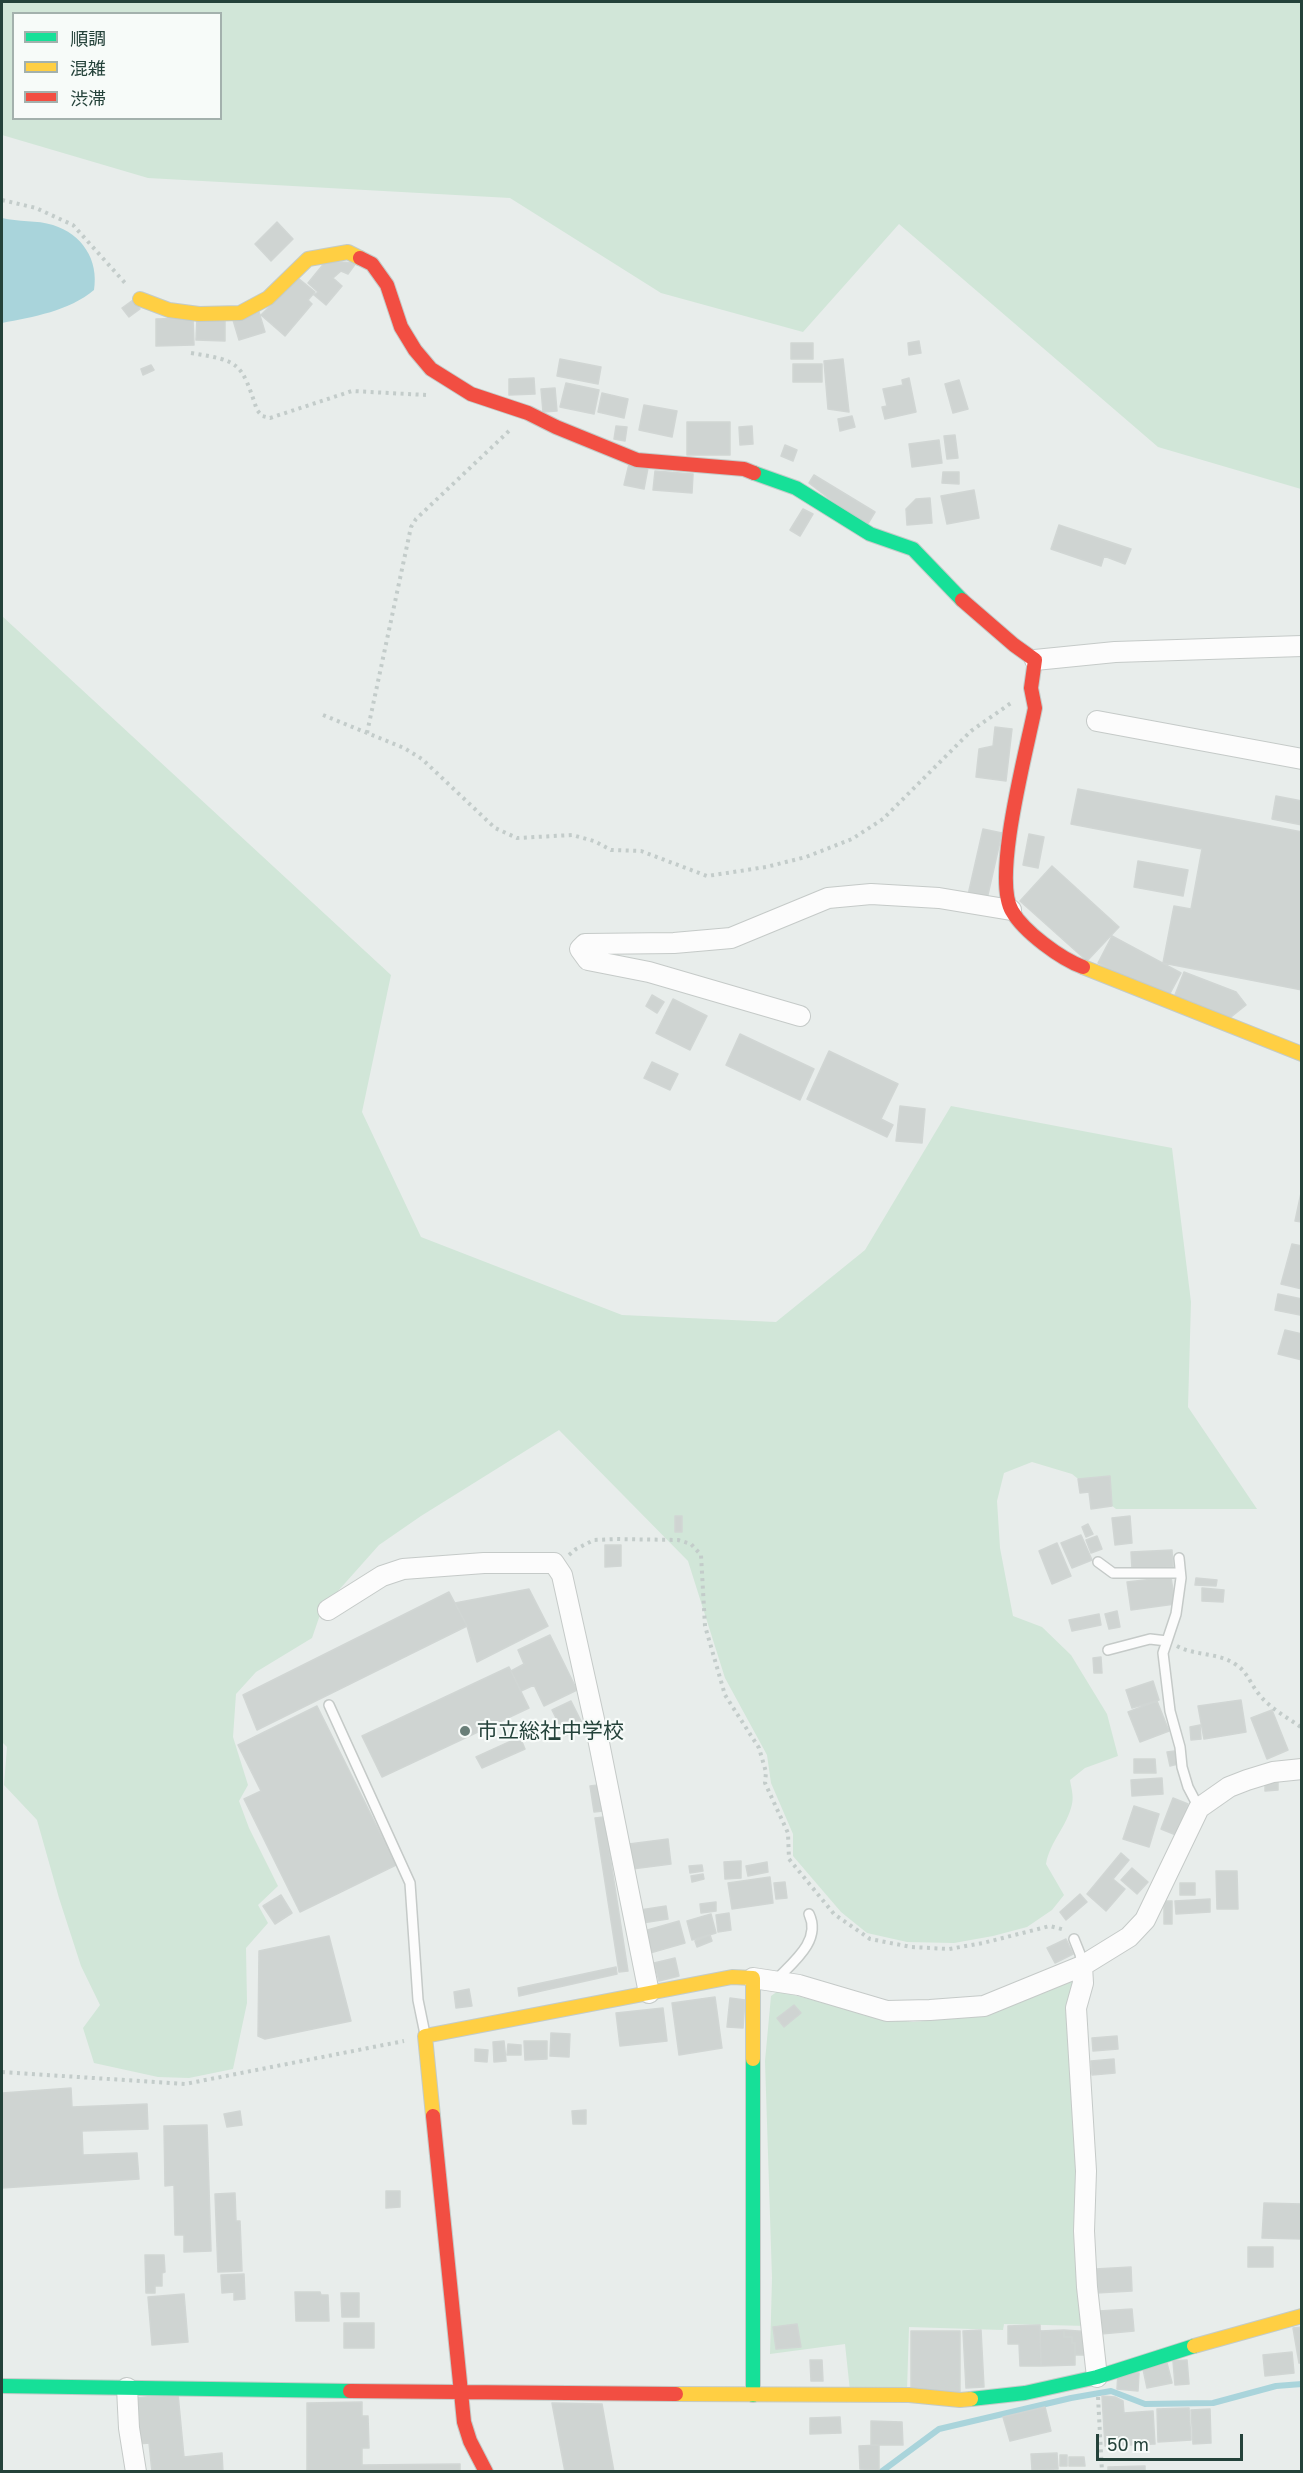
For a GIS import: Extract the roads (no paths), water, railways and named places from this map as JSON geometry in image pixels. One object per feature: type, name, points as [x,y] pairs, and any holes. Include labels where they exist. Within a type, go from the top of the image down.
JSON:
[{"type":"street","points":[[140,299],[169,310],[199,314],[240,313],[268,298],[308,259],[348,252],[372,264],[387,285],[401,327],[415,350],[431,369],[471,394],[528,412],[556,428],[637,460],[744,469],[796,489],[870,534],[913,549],[930,563],[958,596],[1014,645],[1035,660],[1115,652],[1302,646]]},
{"type":"street","points":[[1035,660],[1031,688],[1035,708],[1005,857],[1006,893],[1011,910],[1026,928],[1069,962],[1302,1054]]},
{"type":"street","points":[[1096,721],[1302,759]]},
{"type":"street","points":[[800,1016],[649,972],[588,960],[580,949],[585,944],[674,944],[731,938],[828,898],[871,894],[939,898],[1011,910]]},
{"type":"street","points":[[328,1610],[382,1576],[403,1569],[484,1563],[554,1563],[557,1566],[562,1575],[597,1733],[649,1994]]},
{"type":"street","points":[[486,2472],[470,2441],[464,2421],[425,2036],[732,1977],[799,1985],[887,2011],[984,2006],[1082,1966],[1129,1937],[1145,1920],[1199,1808],[1229,1787],[1247,1780],[1274,1772],[1302,1769]]},
{"type":"street","points":[[1082,1966],[1083,1983],[1076,2008],[1086,2171],[1084,2231],[1087,2286],[1097,2377]]},
{"type":"street","points":[[753,1978],[753,2395]]},
{"type":"street","points":[[2,2386],[461,2393],[909,2395],[960,2400],[1025,2393],[1097,2377],[1163,2354],[1302,2316]]},
{"type":"street","points":[[128,2388],[129,2428],[136,2472]]},
{"type":"lane","points":[[1179,1558],[1180,1573],[1176,1614],[1163,1653],[1170,1711],[1188,1787],[1199,1808]]},
{"type":"lane","points":[[1098,1562],[1113,1573],[1180,1573]]},
{"type":"lane","points":[[1108,1650],[1150,1639],[1167,1641]]},
{"type":"lane","points":[[329,1705],[410,1882],[418,2000],[425,2036]]},
{"type":"lane","points":[[775,1982],[804,1950],[813,1935],[813,1922],[809,1914]]},
{"type":"lane","points":[[1074,1939],[1082,1966]]},
{"type":"water","points":[[2,218],[47,223],[72,235],[80,242],[91,259],[94,268],[94,290],[62,308],[2,323]]},
{"type":"waterway","points":[[881,2472],[939,2429],[1071,2398],[1111,2391],[1145,2404],[1213,2403],[1276,2386],[1302,2384]]},
{"type":"place","name":"市立総社中学校","points":[[465,1731]]}]
